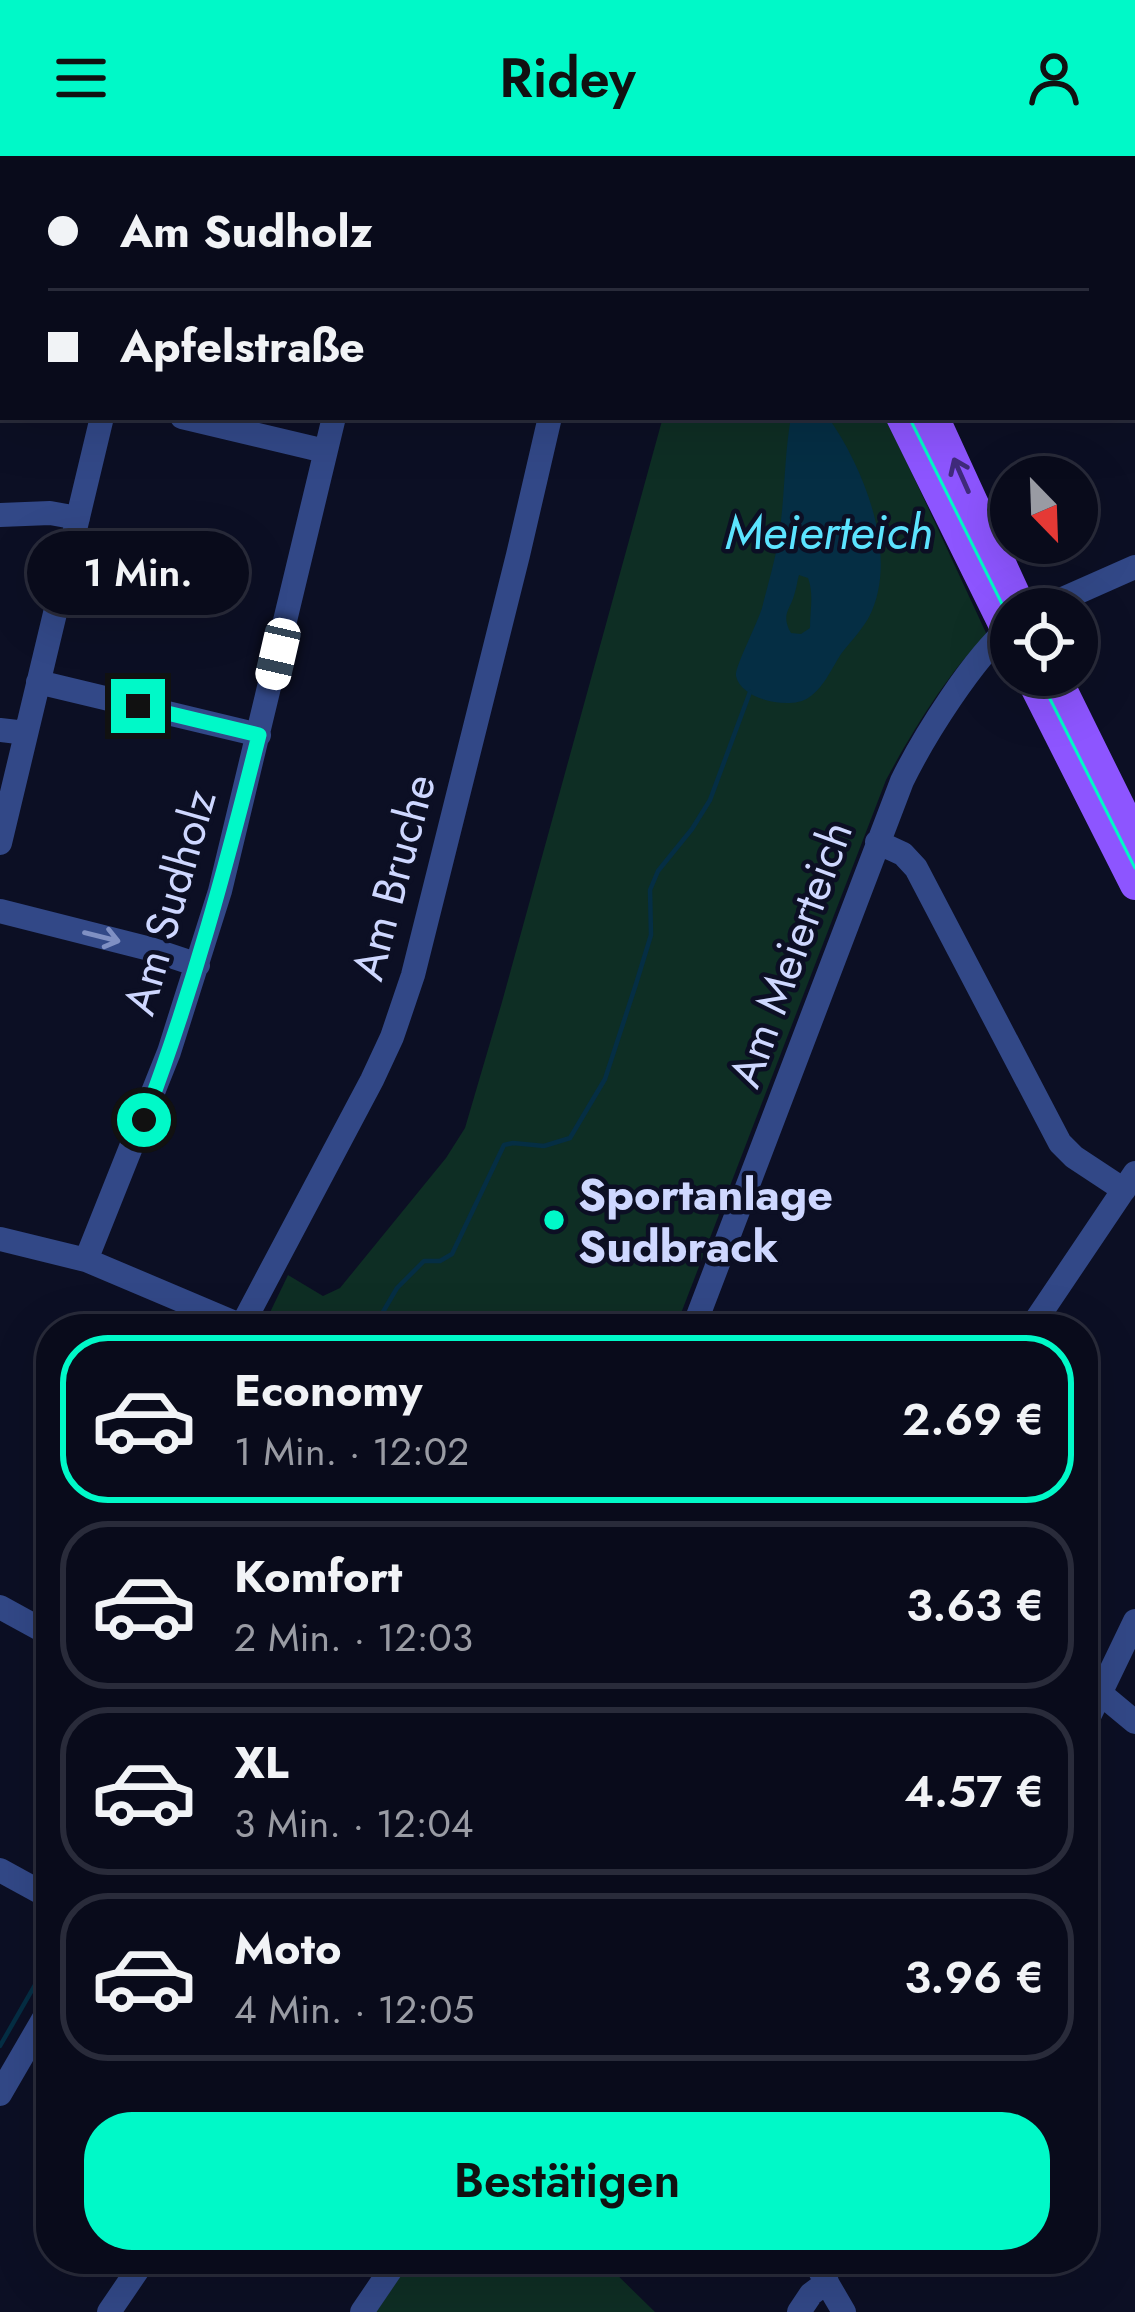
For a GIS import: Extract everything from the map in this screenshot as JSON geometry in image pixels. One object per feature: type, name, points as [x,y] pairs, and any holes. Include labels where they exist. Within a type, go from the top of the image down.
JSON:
[{"type":"main road","points":[[903,420],[993,588]]},
{"type":"main road","points":[[935,420],[999,588]]},
{"type":"main road","points":[[1040,696],[1135,885]]},
{"type":"main road","points":[[1065,696],[1135,836]]},
{"type":"street","points":[[0,843],[101,420]]},
{"type":"street","points":[[194,420],[325,452]]},
{"type":"street","name":"Am Sudholz","points":[[86,1260],[170,1052],[220,891],[333,420]]},
{"type":"street","name":"Am Bruche","points":[[248,1314],[372,1079],[402,1012],[549,420]]},
{"type":"street","points":[[0,515],[50,513],[78,518]]},
{"type":"street","points":[[1088,588],[1135,567]]},
{"type":"street","name":"Am Meierteich","points":[[699,1314],[877,842],[914,758],[964,682],[990,652]]},
{"type":"street","points":[[38,682],[259,735]]},
{"type":"street","points":[[0,730],[26,733]]},
{"type":"street","points":[[877,842],[903,854],[916,868],[1060,1143],[1074,1157],[1129,1182],[1040,1314]]},
{"type":"street","points":[[0,911],[198,965]]},
{"type":"street","points":[[0,1239],[86,1260],[209,1314]]},
{"type":"street","points":[[0,1607],[36,1627]]},
{"type":"street","points":[[1098,1697],[1135,1621]]},
{"type":"street","points":[[1100,1693],[1135,1722]]},
{"type":"street","points":[[0,1870],[36,1890]]},
{"type":"street","points":[[0,2094],[36,2032]]},
{"type":"street","points":[[109,2312],[135,2274]]},
{"type":"street","points":[[362,2312],[388,2274]]},
{"type":"street","points":[[822,2274],[844,2312]]},
{"type":"street","points":[[799,2312],[827,2282]]},
{"type":"green space","points":[[662,420],[887,420],[987,635],[945,684],[886,780],[681,1314],[269,1314],[288,1275],[323,1296],[340,1288],[446,1158],[465,1128]]},
{"type":"green space","points":[[402,2274],[616,2274],[655,2312],[376,2312]]},
{"type":"water","name":"Meierteich","points":[[791,420],[830,420],[854,461],[874,514],[881,568],[878,593],[866,622],[827,678],[808,698],[790,703],[756,697],[736,676],[762,608],[781,521]],"holes":[[[799,575],[808,578],[810,628],[791,633],[787,612]]]},
{"type":"waterway","points":[[382,1314],[397,1288],[424,1261],[440,1261],[452,1254],[504,1145],[544,1146],[570,1138],[605,1079],[651,935],[650,890],[658,871],[710,800],[750,692]]},
{"type":"waterway","points":[[0,2046],[36,1983]]},
{"type":"tram line","points":[[910,420],[994,588]]},
{"type":"tram line","points":[[1049,696],[1135,868]]},
{"type":"place","name":"Sportanlage Sudbrack","points":[[554,1220]]},
{"type":"route","points":[[138,706],[259,735],[220,891],[144,1120]]}]
